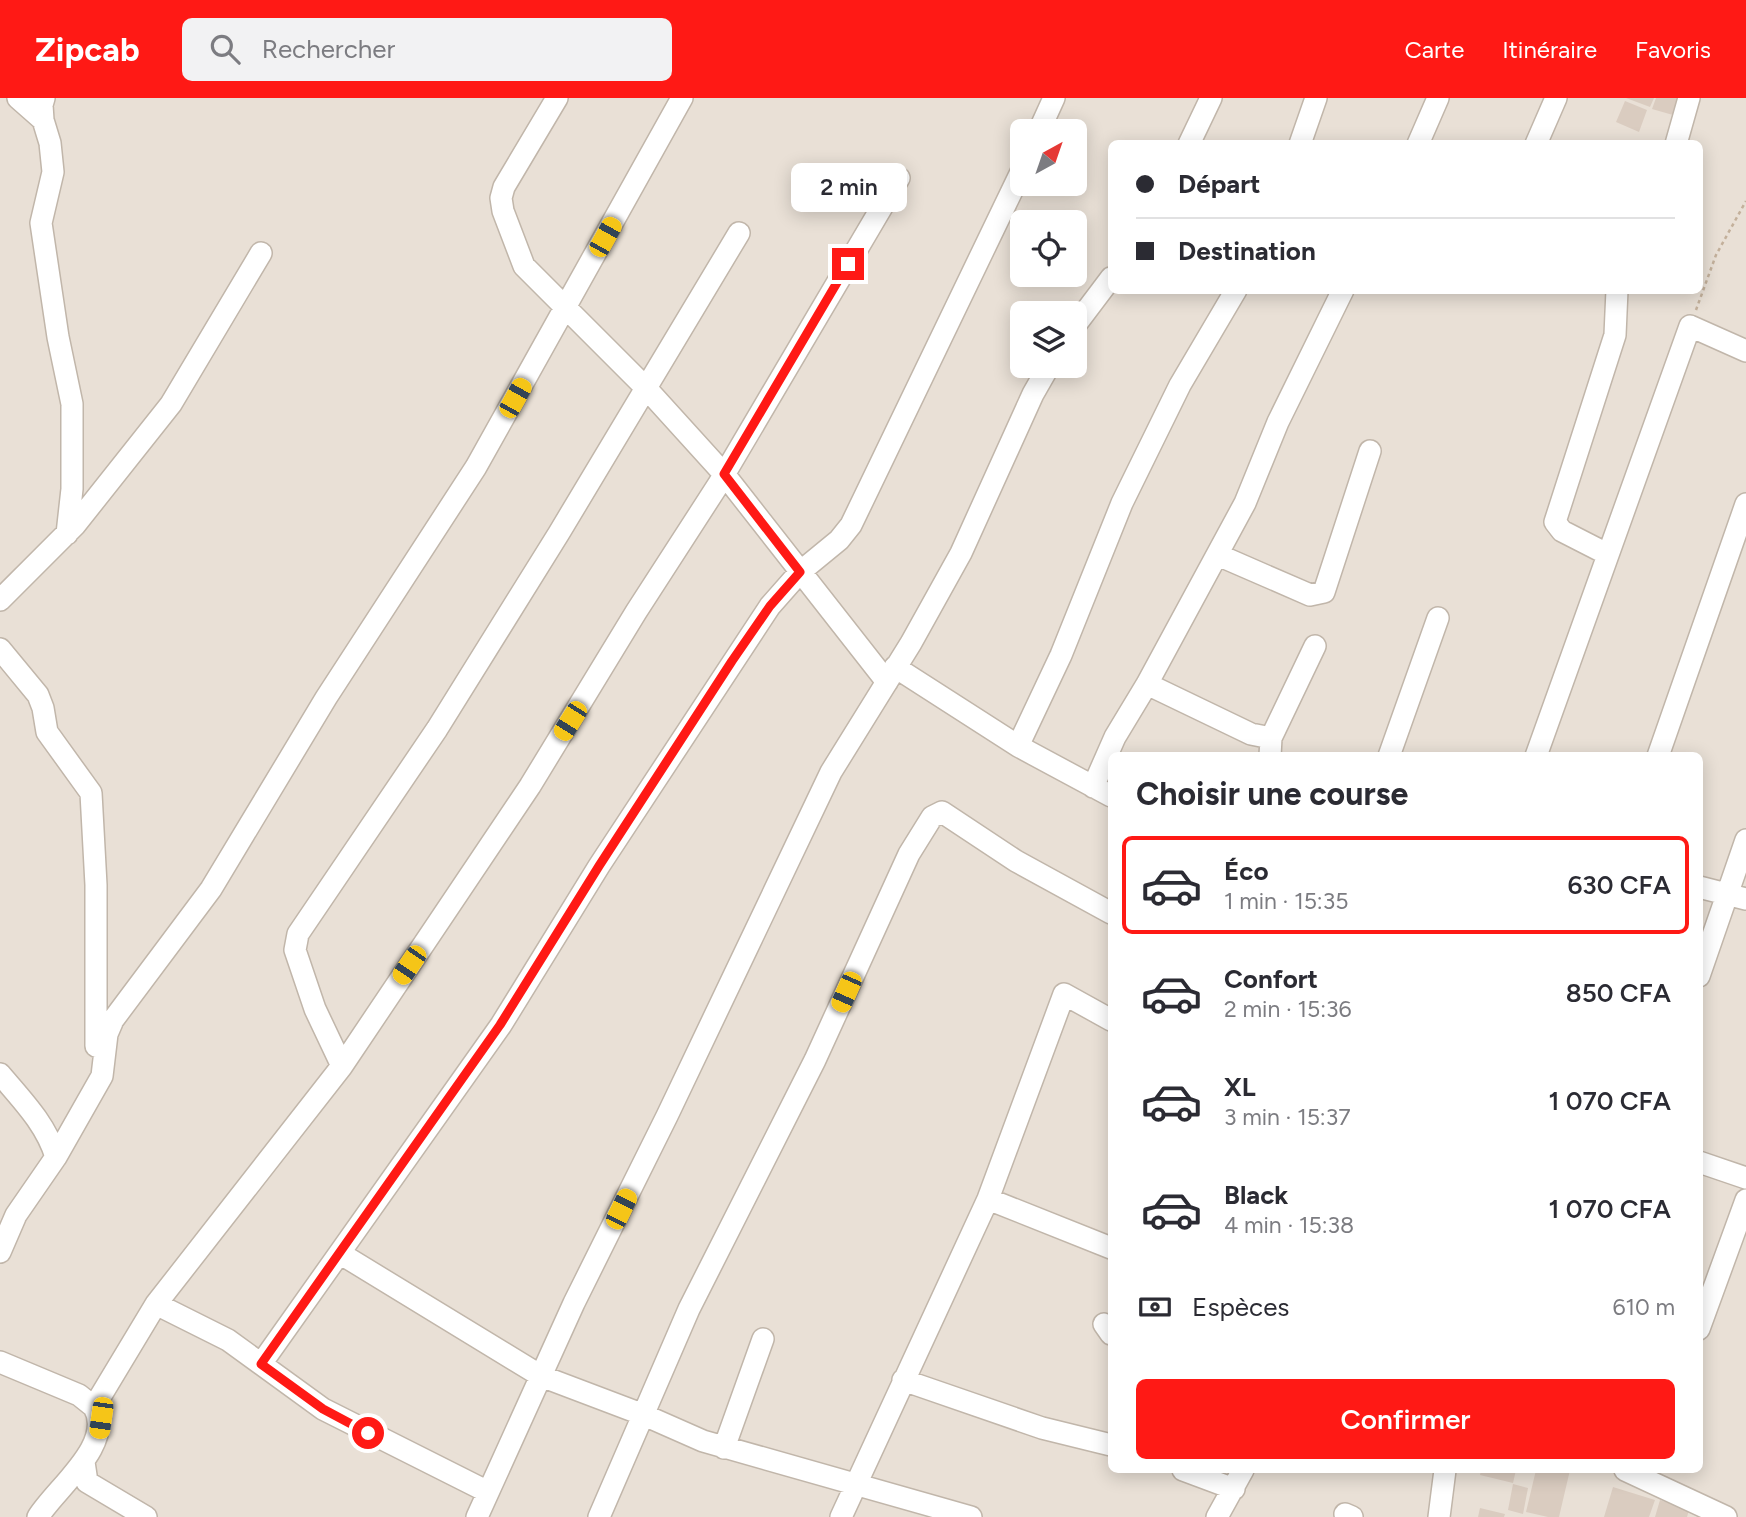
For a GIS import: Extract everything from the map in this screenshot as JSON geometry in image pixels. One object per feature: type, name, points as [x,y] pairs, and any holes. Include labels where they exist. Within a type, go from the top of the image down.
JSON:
[{"type":"street","points":[[18,98],[43,120]]},
{"type":"street","points":[[44,98],[43,120],[50,142],[52,172],[41,223],[58,337],[72,404],[72,489],[66,534]]},
{"type":"street","points":[[557,98],[504,187],[501,198],[503,211],[524,266],[646,388],[724,474],[800,572],[891,675],[1102,792],[1108,767]]},
{"type":"street","points":[[0,1252],[16,1215],[57,1157],[97,1086],[104,1067],[107,1034],[113,1020],[211,889],[326,698],[476,467],[682,98]]},
{"type":"street","points":[[1044,119],[1054,98]]},
{"type":"street","points":[[1191,140],[1211,98]]},
{"type":"street","points":[[1301,140],[1316,98]]},
{"type":"street","points":[[1420,140],[1438,98]]},
{"type":"street","points":[[1538,140],[1556,98]]},
{"type":"street","points":[[1677,140],[1689,98]]},
{"type":"street","points":[[94,1407],[156,1304],[342,1066],[530,786],[724,474],[899,178]]},
{"type":"street","points":[[261,1364],[500,1025],[599,866],[770,606],[800,572],[839,540],[851,525],[1010,195]]},
{"type":"street","points":[[342,1066],[315,1009],[295,950],[298,934],[438,729],[739,233]]},
{"type":"street","points":[[0,600],[66,534],[171,404],[261,254]]},
{"type":"street","points":[[1087,310],[1108,282]]},
{"type":"street","points":[[1018,746],[1061,655],[1122,503],[1180,385],[1234,294]]},
{"type":"street","points":[[1111,752],[1115,737],[1218,555],[1244,503],[1278,422],[1341,294]]},
{"type":"street","points":[[1607,554],[1562,531],[1555,522],[1615,335],[1617,294]]},
{"type":"street","points":[[1537,752],[1690,326],[1746,351]]},
{"type":"street","points":[[477,1517],[574,1303],[673,1104],[831,772],[961,553],[1042,378]]},
{"type":"street","points":[[1218,555],[1310,595],[1324,592],[1370,451]]},
{"type":"street","points":[[1659,752],[1746,504]]},
{"type":"street","points":[[1390,752],[1438,618]]},
{"type":"street","points":[[1147,684],[1251,734],[1271,747],[1315,646]]},
{"type":"street","points":[[0,649],[38,695],[47,732],[91,793],[96,886],[97,1086]]},
{"type":"street","points":[[599,1517],[689,1309],[815,1060],[909,854],[932,817],[942,812],[1016,861],[1108,911]]},
{"type":"street","points":[[1703,968],[1737,896],[1746,840]]},
{"type":"street","points":[[1703,888],[1737,896]]},
{"type":"street","points":[[841,1517],[988,1199],[1064,994],[1108,1018]]},
{"type":"street","points":[[0,1074],[42,1124],[51,1138],[57,1157]]},
{"type":"street","points":[[1703,1163],[1746,1178]]},
{"type":"street","points":[[988,1199],[1108,1247]]},
{"type":"street","points":[[1703,1318],[1746,1200]]},
{"type":"street","points":[[341,1254],[541,1376],[644,1415],[703,1441],[958,1515]]},
{"type":"street","points":[[156,1304],[228,1340],[323,1409],[488,1492]]},
{"type":"street","points":[[724,1448],[763,1339]]},
{"type":"street","points":[[0,1362],[79,1395],[94,1407],[101,1418],[98,1435],[84,1462],[52,1496],[37,1517]]},
{"type":"street","points":[[903,1380],[1042,1428],[1108,1444]]},
{"type":"street","points":[[84,1462],[87,1482],[146,1517]]},
{"type":"street","points":[[1200,1473],[1238,1480],[1217,1517]]},
{"type":"street","points":[[1439,1517],[1445,1473]]},
{"type":"street","points":[[1647,1475],[1725,1517]]},
{"type":"path","points":[[1703,290],[1716,255],[1746,201]]},
{"type":"path","points":[[1690,326],[1702,294]]},
{"type":"shaded area","points":[[0,98],[1746,98],[1746,1517],[0,1517]]},
{"type":"building","points":[[1626,98],[1654,98],[1650,107]]},
{"type":"building","points":[[1656,98],[1685,98],[1680,117],[1652,109]]},
{"type":"building","points":[[1625,101],[1647,110],[1639,132],[1616,122]]},
{"type":"building","points":[[1480,1473],[1515,1473],[1513,1483]]},
{"type":"building","points":[[1535,1473],[1569,1473],[1559,1517],[1526,1512]]},
{"type":"building","points":[[1513,1484],[1528,1488],[1523,1514],[1508,1510]]},
{"type":"building","points":[[1613,1487],[1655,1500],[1649,1517],[1604,1517]]},
{"type":"building","points":[[1660,1500],[1689,1510],[1687,1517],[1655,1517]]},
{"type":"building","points":[[1480,1508],[1505,1514],[1504,1517],[1478,1517]]},
{"type":"route","points":[[368,1433],[323,1409],[261,1364],[500,1025],[732,661],[770,606],[800,572],[724,474],[848,264]]}]
